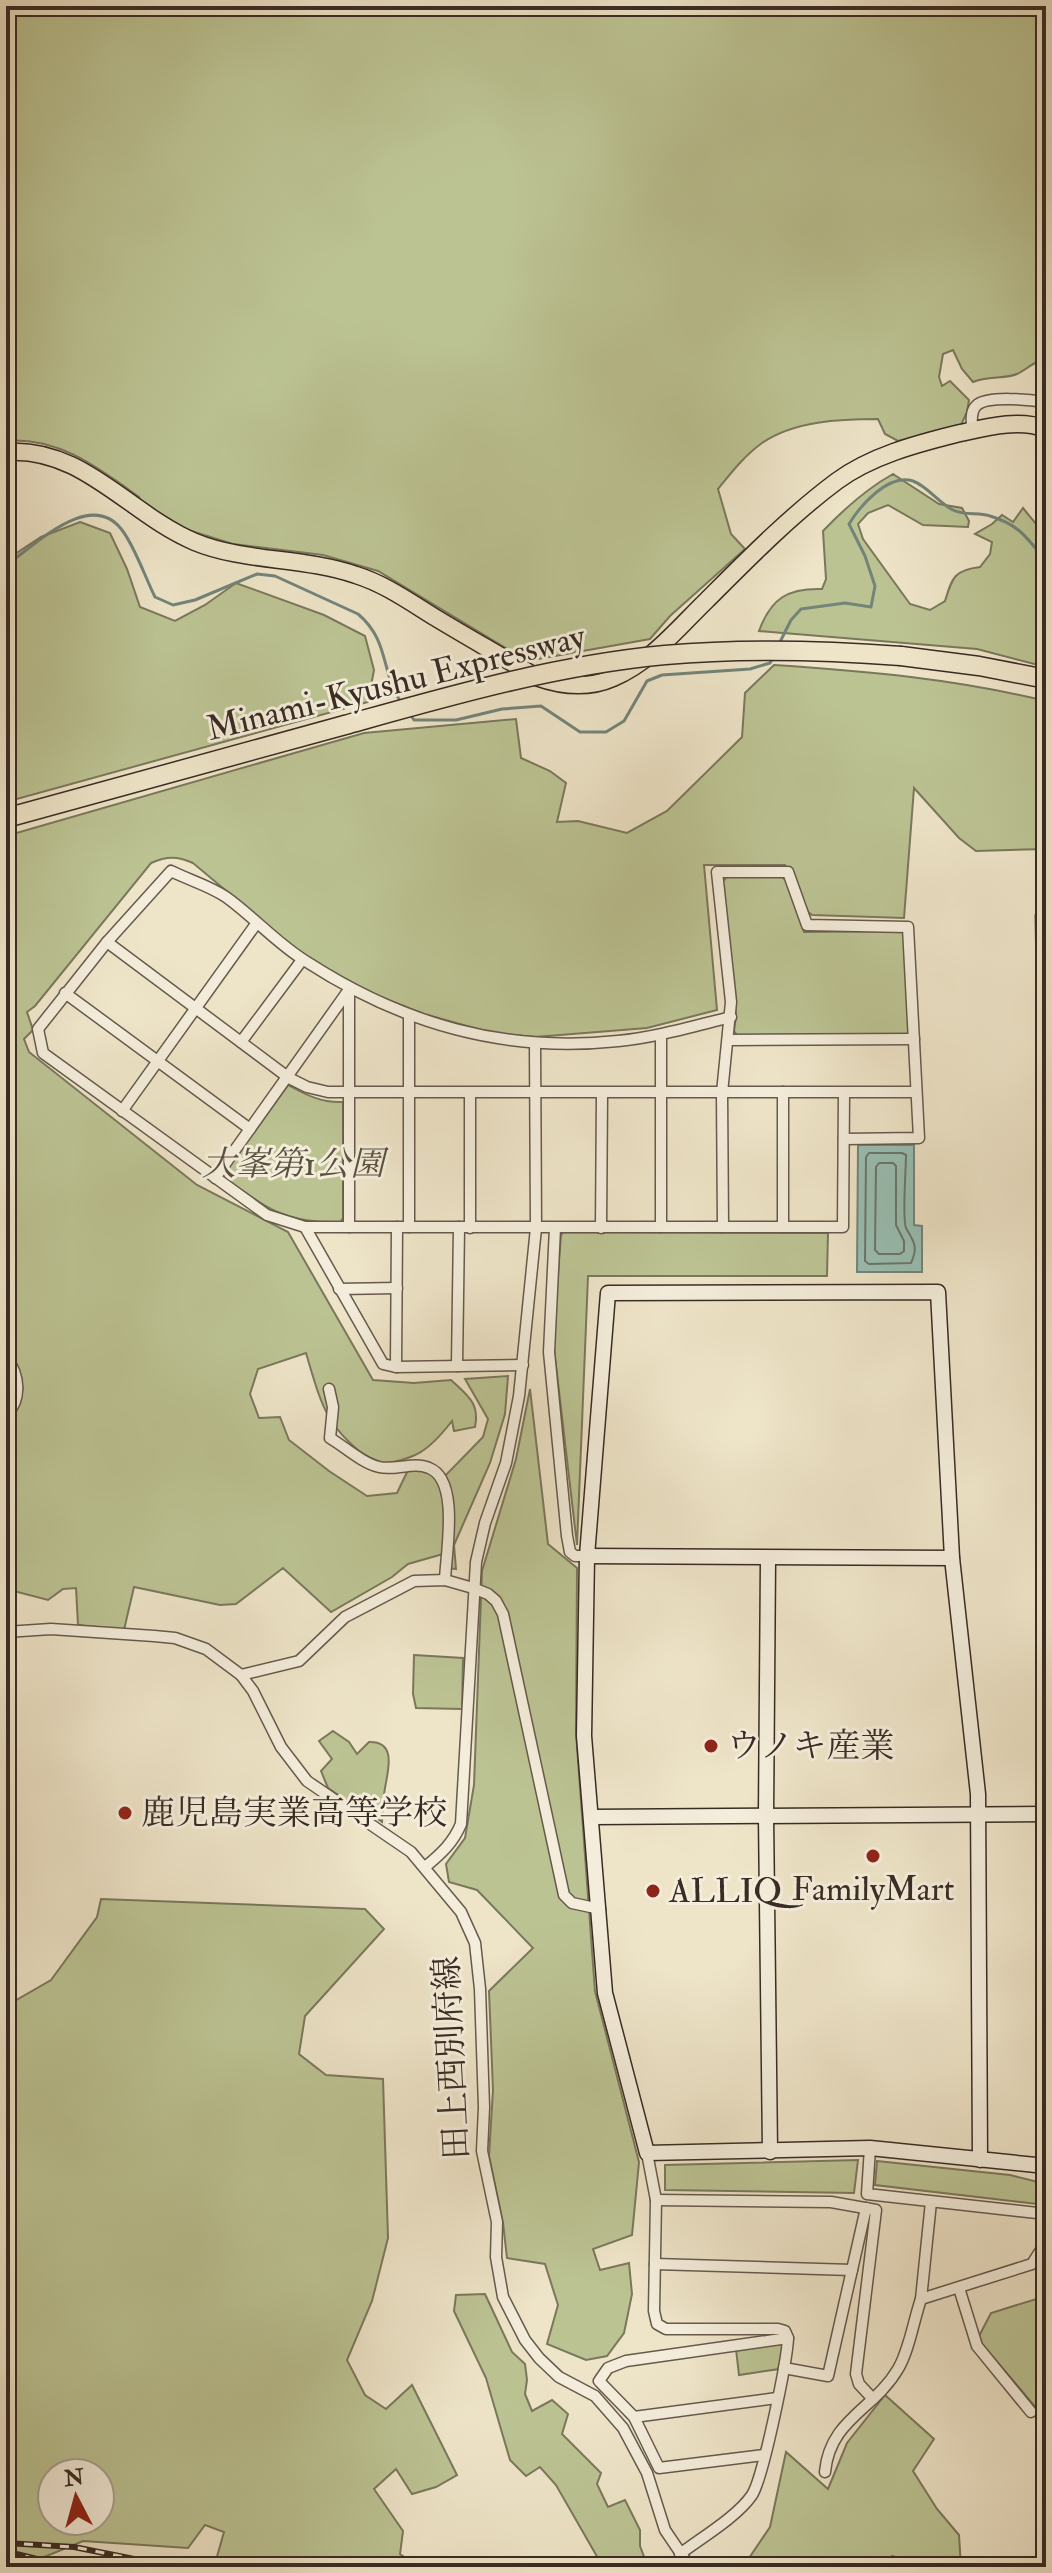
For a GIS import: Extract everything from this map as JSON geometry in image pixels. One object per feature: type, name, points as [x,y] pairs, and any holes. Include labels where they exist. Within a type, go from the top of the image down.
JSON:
[{"type":"highway","name":"Minami-Kyushu Expressway","points":[[6,818],[463,692],[597,664],[663,655],[793,649],[901,656],[1046,679]]},
{"type":"main road","points":[[10,454],[39,453],[72,464],[161,525],[217,550],[312,563],[376,582],[536,677],[571,685],[612,679],[650,655],[754,553],[838,480],[881,457],[972,430],[1018,424],[1046,429]]},
{"type":"street","points":[[972,430],[972,413],[977,404],[986,400],[1046,402]]},
{"type":"street","points":[[731,1017],[661,1035],[618,1041],[535,1044],[498,1040],[409,1016],[349,989],[302,960],[225,897],[171,871],[107,942],[38,1029],[43,1053],[267,1215],[305,1227],[843,1227],[844,1093]]},
{"type":"street","points":[[723,1227],[722,1093],[731,1017],[717,872],[788,872],[807,925],[908,927],[919,1138],[844,1139]]},
{"type":"street","points":[[1041,916],[1046,1199]]},
{"type":"street","points":[[122,1111],[256,924]]},
{"type":"street","points":[[107,942],[289,1078],[317,1089],[348,1093],[916,1092]]},
{"type":"street","points":[[241,1042],[302,960]]},
{"type":"street","points":[[215,1178],[289,1078],[349,989]]},
{"type":"street","points":[[349,989],[349,1227]]},
{"type":"street","points":[[65,993],[250,1129]]},
{"type":"street","points":[[396,1367],[397,1288],[409,1093],[409,1016]]},
{"type":"street","points":[[661,1035],[661,1227]]},
{"type":"street","points":[[729,1040],[914,1039]]},
{"type":"street","points":[[425,1867],[445,1850],[461,1824],[473,1588],[479,1543],[515,1426],[536,1228],[535,1044]]},
{"type":"street","points":[[783,1092],[783,1227]]},
{"type":"street","points":[[457,1366],[470,1093]]},
{"type":"street","points":[[601,1228],[602,1094]]},
{"type":"street","points":[[305,1227],[383,1364],[396,1367],[523,1365]]},
{"type":"street","points":[[555,1228],[549,1352],[570,1552],[575,1556],[952,1558]]},
{"type":"street","points":[[339,1289],[397,1288]]},
{"type":"street","points":[[680,2554],[751,2495],[764,2455],[788,2338],[785,2331],[778,2329],[666,2329],[657,2324],[654,2311],[656,2200],[647,2153],[605,1993],[584,1736],[587,1556],[608,1293],[938,1292],[952,1558],[978,1794],[980,2160]]},
{"type":"street","points":[[6,1357],[19,1388],[14,1408],[6,1416]]},
{"type":"street","points":[[329,1389],[333,1407],[330,1438],[380,1467],[432,1468],[442,1479],[449,1504],[445,1580]]},
{"type":"street","points":[[768,1559],[766,1816],[770,2152]]},
{"type":"street","points":[[241,1675],[299,1661],[345,1617],[414,1581],[445,1580],[488,1594],[503,1614],[564,1895],[572,1903],[600,1909]]},
{"type":"street","name":"田上西別府線","points":[[6,1632],[51,1629],[175,1638],[206,1649],[241,1675],[253,1691],[281,1747],[307,1781],[411,1852],[461,1912],[475,1943],[480,1989],[484,2107],[482,2151],[497,2222],[496,2257],[503,2297],[525,2340],[539,2358],[559,2377],[595,2396],[623,2428],[647,2473],[665,2530],[690,2567]]},
{"type":"street","points":[[592,1817],[1046,1814]]},
{"type":"street","points":[[647,2153],[870,2148],[1046,2166]]},
{"type":"street","points":[[870,2148],[867,2194],[1046,2214]]},
{"type":"street","points":[[656,2200],[831,2202],[876,2210],[856,2374],[859,2384],[873,2399]]},
{"type":"street","points":[[825,2472],[827,2457],[838,2431],[873,2399],[899,2369],[921,2299],[931,2202]]},
{"type":"street","points":[[784,2368],[828,2376],[866,2208]]},
{"type":"street","points":[[921,2299],[1032,2264],[1046,2242]]},
{"type":"street","points":[[655,2264],[852,2270]]},
{"type":"street","points":[[959,2288],[977,2346],[1031,2412]]},
{"type":"street","points":[[764,2455],[659,2468],[634,2417],[599,2381],[608,2368],[626,2361],[788,2338]]},
{"type":"street","points":[[634,2417],[777,2398]]},
{"type":"green space","points":[[6,6],[1046,6],[1046,361],[1034,363],[1013,376],[973,382],[962,369],[953,350],[943,354],[939,377],[942,386],[950,381],[969,400],[960,427],[898,441],[885,434],[878,419],[848,420],[788,430],[762,443],[749,453],[718,489],[731,534],[745,549],[670,616],[650,639],[527,661],[378,571],[323,555],[233,544],[188,530],[141,502],[139,497],[93,466],[61,449],[25,441],[6,441]]},
{"type":"green space","points":[[893,474],[939,504],[962,508],[969,521],[968,527],[923,525],[888,505],[868,513],[858,524],[863,539],[910,604],[930,610],[945,601],[955,576],[980,567],[990,554],[992,542],[975,534],[1002,515],[1013,522],[1023,508],[1046,536],[1046,667],[977,649],[759,631],[769,610],[782,597],[800,590],[822,589],[826,579],[823,531],[856,500]]},
{"type":"green space","points":[[80,522],[110,533],[140,607],[175,621],[236,583],[324,615],[365,636],[374,670],[368,702],[6,802],[6,560],[41,537]]},
{"type":"green space","points":[[774,665],[911,677],[1046,701],[1046,849],[976,851],[959,838],[914,788],[904,918],[812,915],[803,905],[785,865],[704,865],[717,1010],[647,1028],[535,1037],[492,1033],[424,1014],[353,986],[297,950],[193,863],[167,858],[151,863],[27,1012],[33,1030],[24,1039],[29,1052],[197,1185],[288,1232],[373,1380],[414,1383],[451,1380],[474,1406],[475,1427],[454,1431],[452,1421],[436,1440],[412,1457],[377,1465],[347,1440],[329,1417],[306,1353],[258,1369],[250,1394],[259,1418],[280,1417],[289,1440],[329,1471],[367,1496],[397,1493],[410,1466],[429,1462],[446,1475],[483,1437],[488,1419],[465,1379],[508,1376],[505,1414],[490,1463],[454,1545],[456,1569],[449,1568],[443,1554],[408,1564],[392,1577],[331,1612],[283,1568],[236,1604],[220,1605],[134,1587],[124,1630],[78,1625],[76,1588],[63,1589],[48,1600],[6,1589],[6,1424],[14,1416],[23,1388],[6,1350],[6,836],[364,733],[516,719],[521,758],[550,771],[566,783],[557,822],[578,821],[627,833],[667,811],[742,737],[745,693]]},
{"type":"green space","points":[[780,876],[786,880],[804,932],[904,933],[907,1035],[737,1035],[734,1031],[736,1016],[723,881],[727,877]]},
{"type":"green space","name":"大峯第1公園","points":[[288,1085],[314,1098],[343,1102],[343,1218],[340,1223],[290,1217],[224,1178],[224,1172]]},
{"type":"green space","points":[[564,1232],[828,1233],[827,1276],[588,1276],[577,1545],[553,1340],[561,1235]]},
{"type":"green space","points":[[530,1389],[548,1544],[577,1568],[576,1733],[595,1991],[639,2162],[632,2235],[593,2249],[600,2270],[629,2263],[632,2294],[624,2333],[607,2356],[586,2360],[547,2344],[558,2305],[545,2264],[507,2258],[489,2156],[493,2090],[489,1991],[533,1948],[477,1890],[449,1882],[446,1864],[465,1838],[474,1785],[482,1571],[516,1459]]},
{"type":"green space","points":[[414,1655],[463,1658],[462,1709],[416,1708],[413,1694]]},
{"type":"green space","points":[[333,1731],[349,1742],[357,1754],[369,1742],[384,1746],[387,1751],[389,1765],[382,1822],[361,1807],[360,1796],[353,1794],[347,1801],[328,1788],[321,1771],[332,1759],[319,1741]]},
{"type":"green space","points":[[101,1899],[365,1909],[384,1929],[305,2016],[299,2054],[326,2075],[383,2079],[388,2238],[372,2301],[347,2360],[365,2395],[386,2409],[412,2385],[457,2475],[436,2487],[412,2494],[396,2469],[374,2489],[403,2531],[400,2554],[419,2567],[214,2567],[224,2532],[205,2525],[188,2548],[83,2541],[20,2567],[6,2567],[6,2006],[51,1980],[97,1917]]},
{"type":"green space","points":[[858,2160],[854,2193],[665,2190],[665,2165]]},
{"type":"green space","points":[[877,2161],[1010,2175],[1046,2184],[1046,2205],[875,2185]]},
{"type":"green space","points":[[485,2294],[512,2352],[525,2364],[525,2394],[532,2411],[552,2400],[568,2414],[562,2434],[601,2473],[597,2484],[608,2507],[625,2500],[640,2530],[640,2546],[648,2567],[625,2567],[623,2563],[599,2560],[556,2485],[540,2467],[526,2476],[510,2460],[486,2378],[454,2311],[456,2295]]},
{"type":"green space","points":[[1046,2296],[1046,2425],[1035,2415],[1038,2410],[982,2344],[979,2336],[991,2313]]},
{"type":"green space","points":[[780,2343],[783,2346],[779,2369],[739,2375],[736,2349]]},
{"type":"green space","points":[[885,2395],[934,2439],[913,2471],[937,2509],[959,2535],[961,2567],[932,2567],[892,2556],[890,2567],[743,2567],[770,2527],[786,2452],[828,2489],[847,2443]]},
{"type":"water","points":[[858,1145],[914,1145],[914,1225],[922,1226],[922,1272],[857,1272]]},
{"type":"waterway","points":[[779,644],[791,620],[801,609],[845,603],[871,607],[875,586],[849,524],[867,500],[894,482],[913,481],[953,510],[985,515],[1009,524],[1022,533],[1046,561]]},
{"type":"waterway","points":[[6,565],[63,525],[94,515],[109,519],[122,530],[155,597],[173,605],[195,600],[257,574],[275,576],[358,614],[375,634],[400,701]]},
{"type":"waterway","points":[[409,713],[414,720],[456,720],[502,709],[541,706],[580,732],[606,732],[624,721],[647,681],[662,675],[750,669],[770,663],[773,658]]},
{"type":"railway","points":[[6,2543],[74,2547],[174,2567]]},
{"type":"railway","points":[[8,2552],[70,2567]]},
{"type":"place","name":"ウノキ産業","points":[[711,1746]]},
{"type":"place","name":"鹿児島実業高等学校","points":[[125,1813]]},
{"type":"place","name":"FamilyMart","points":[[873,1856]]},
{"type":"place","name":"ALLIQ","points":[[653,1891]]}]
